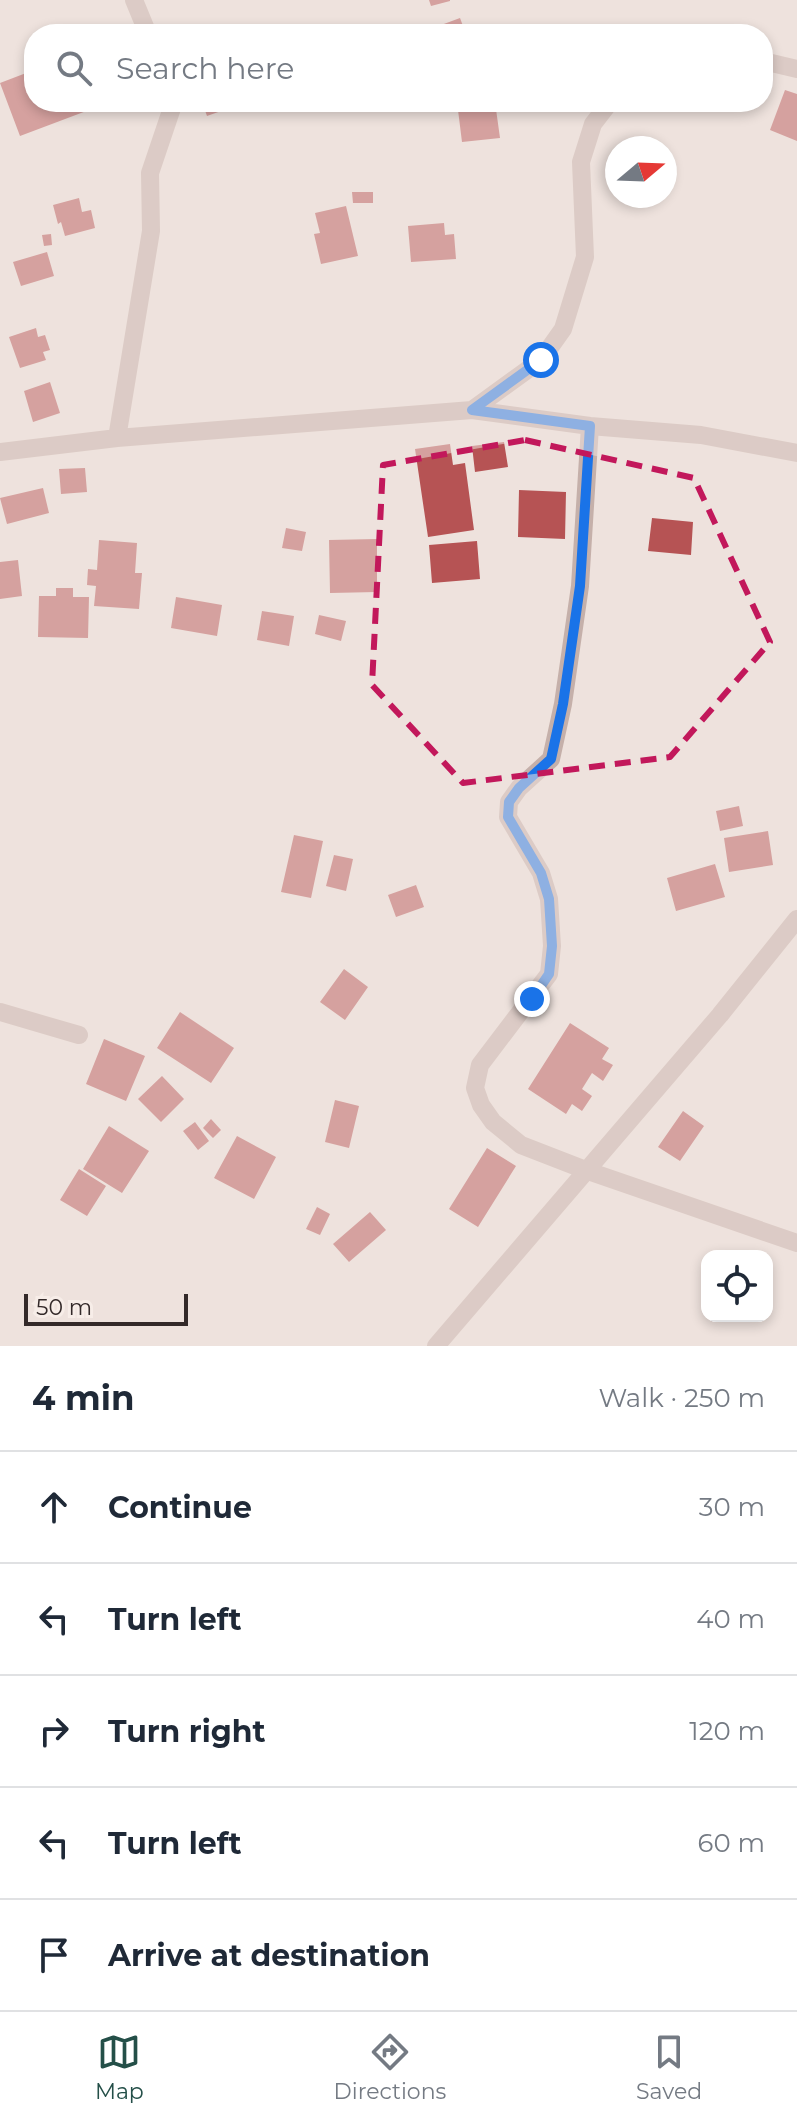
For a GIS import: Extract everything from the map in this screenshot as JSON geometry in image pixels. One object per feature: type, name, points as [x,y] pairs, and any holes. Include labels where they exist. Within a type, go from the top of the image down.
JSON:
[{"type":"street","points":[[134,0],[144,24]]},
{"type":"street","points":[[773,63],[797,69]]},
{"type":"street","points":[[117,438],[151,231],[150,173],[171,112]]},
{"type":"street","points":[[472,410],[541,360],[563,329],[585,257],[581,162],[593,124],[602,112]]},
{"type":"street","points":[[0,452],[117,438],[472,410],[590,426],[701,435],[797,453]]},
{"type":"street","points":[[590,426],[580,586],[557,732],[551,759],[519,788],[509,802],[508,817],[541,873],[549,899],[552,946],[549,974],[480,1065],[475,1088],[481,1105],[493,1122],[521,1145],[797,1243]]},
{"type":"street","points":[[436,1346],[720,1015],[797,919]]},
{"type":"street","points":[[0,1012],[79,1035]]},
{"type":"highlighted area","points":[[525,440],[694,478],[770,642],[670,757],[463,783],[372,685],[383,465]]},
{"type":"building","points":[[429,0],[450,0],[450,1],[431,6]]},
{"type":"building","points":[[460,18],[462,24],[444,24]]},
{"type":"building","points":[[24,74],[24,112],[84,112],[20,136],[0,83]]},
{"type":"building","points":[[785,90],[797,94],[797,141],[770,130]]},
{"type":"building","points":[[458,112],[496,112],[500,138],[462,142]]},
{"type":"building","points":[[352,192],[373,192],[373,203],[353,203]]},
{"type":"building","points":[[79,198],[82,212],[91,210],[95,228],[65,236],[53,205]]},
{"type":"building","points":[[346,206],[358,256],[321,264],[314,234],[320,233],[315,213]]},
{"type":"building","points":[[444,223],[445,235],[454,234],[456,259],[411,262],[408,226]]},
{"type":"building","points":[[51,234],[52,245],[44,246],[42,235]]},
{"type":"building","points":[[47,252],[54,276],[21,286],[13,262]]},
{"type":"building","points":[[36,328],[38,337],[45,335],[50,350],[43,352],[46,360],[20,368],[9,337]]},
{"type":"building","points":[[50,382],[60,413],[33,422],[24,391]]},
{"type":"building","points":[[504,442],[508,467],[475,472],[472,446]]},
{"type":"building","points":[[450,444],[453,465],[465,463],[474,530],[428,537],[415,449]]},
{"type":"building","points":[[85,468],[87,492],[61,494],[59,469]]},
{"type":"building","points":[[43,488],[49,513],[7,524],[0,498]]},
{"type":"building","points":[[519,490],[566,492],[565,539],[518,537]]},
{"type":"building","points":[[652,518],[693,522],[691,555],[648,551]]},
{"type":"building","points":[[286,528],[306,532],[302,551],[282,548]]},
{"type":"building","points":[[377,539],[377,592],[330,593],[329,540]]},
{"type":"building","points":[[99,540],[137,543],[135,573],[142,573],[139,609],[94,606],[96,586],[87,585],[88,569],[97,570]]},
{"type":"building","points":[[477,541],[480,579],[432,583],[429,545]]},
{"type":"building","points":[[18,560],[22,596],[0,599],[0,562]]},
{"type":"building","points":[[56,588],[73,588],[73,597],[89,597],[88,638],[38,637],[39,596],[56,596]]},
{"type":"building","points":[[176,597],[222,605],[217,636],[171,628]]},
{"type":"building","points":[[262,611],[294,616],[289,646],[257,640]]},
{"type":"building","points":[[319,615],[346,621],[341,641],[315,634]]},
{"type":"building","points":[[739,806],[743,826],[720,831],[716,811]]},
{"type":"building","points":[[768,831],[773,865],[729,872],[724,838]]},
{"type":"building","points":[[294,835],[323,841],[311,898],[281,892]]},
{"type":"building","points":[[334,855],[353,859],[346,891],[326,886]]},
{"type":"building","points":[[715,864],[725,897],[676,911],[667,878]]},
{"type":"building","points":[[416,885],[424,907],[396,917],[388,895]]},
{"type":"building","points":[[344,969],[368,987],[345,1020],[320,1002]]},
{"type":"building","points":[[180,1012],[234,1048],[211,1083],[157,1048]]},
{"type":"building","points":[[570,1023],[609,1048],[602,1059],[613,1065],[603,1081],[592,1073],[582,1089],[592,1096],[582,1111],[572,1104],[566,1114],[528,1089]]},
{"type":"building","points":[[104,1039],[145,1056],[126,1101],[86,1084]]},
{"type":"building","points":[[162,1076],[184,1099],[161,1122],[138,1099]]},
{"type":"building","points":[[335,1100],[359,1106],[349,1148],[325,1142]]},
{"type":"building","points":[[683,1111],[704,1126],[680,1161],[658,1147]]},
{"type":"building","points":[[211,1119],[221,1130],[213,1138],[203,1128]]},
{"type":"building","points":[[195,1122],[209,1141],[198,1150],[183,1131]]},
{"type":"building","points":[[109,1126],[149,1151],[122,1193],[83,1169]]},
{"type":"building","points":[[237,1136],[276,1157],[254,1199],[214,1178]]},
{"type":"building","points":[[487,1148],[516,1166],[478,1227],[449,1209]]},
{"type":"building","points":[[79,1169],[106,1186],[87,1216],[60,1200]]},
{"type":"building","points":[[317,1207],[330,1214],[320,1235],[306,1229]]},
{"type":"building","points":[[370,1212],[386,1230],[349,1262],[333,1244]]},
{"type":"route","points":[[532,999],[549,974],[552,946],[549,899],[541,873],[508,817],[509,802],[519,788],[551,759],[563,704],[580,586],[590,426],[472,410],[541,360]]}]
